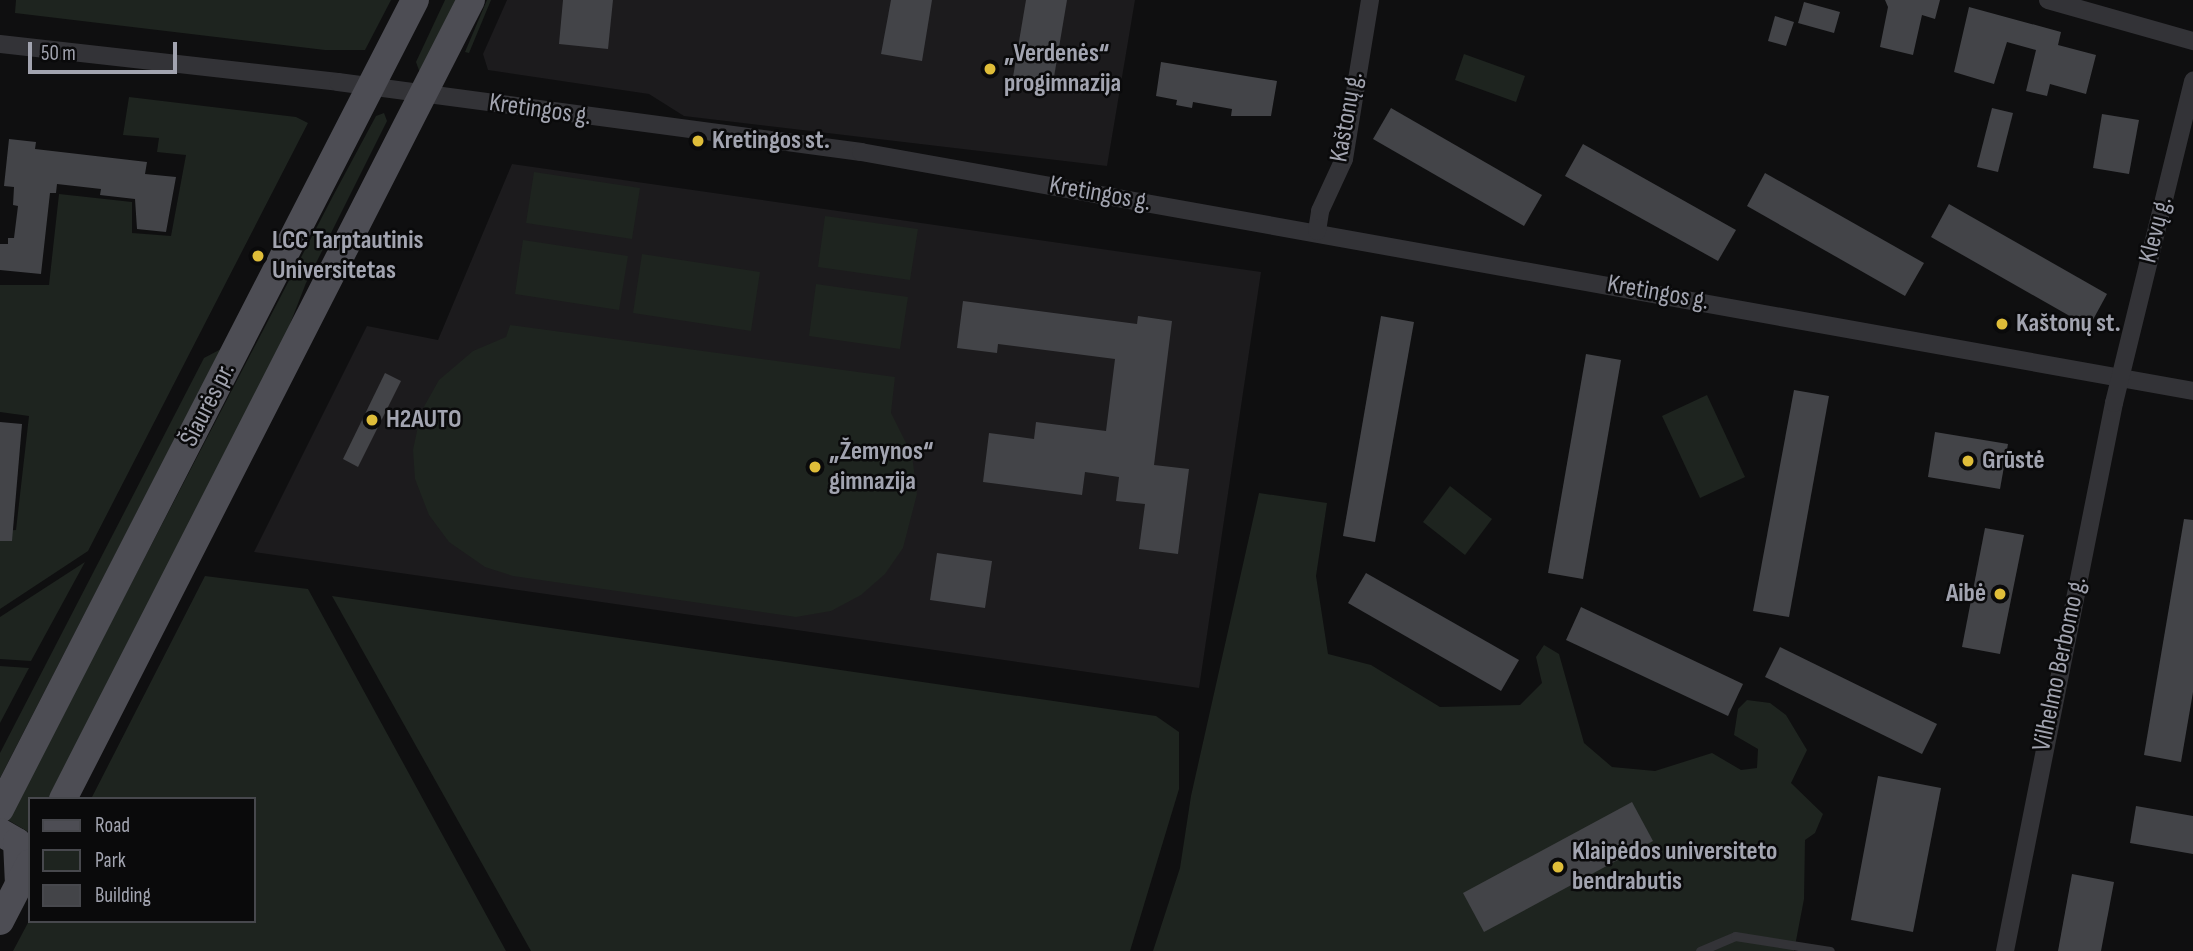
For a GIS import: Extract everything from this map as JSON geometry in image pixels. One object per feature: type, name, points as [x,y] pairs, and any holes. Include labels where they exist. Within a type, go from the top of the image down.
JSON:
[{"type":"main road","name":"Šiaurės pr.","points":[[0,809],[415,0]]},
{"type":"main road","name":"Šiaurės pr.","points":[[65,797],[471,0]]},
{"type":"main road","points":[[0,832],[17,842],[24,874],[0,921]]},
{"type":"street","name":"Kaštonų g.","points":[[1317,231],[1320,211],[1344,159],[1370,0]]},
{"type":"street","points":[[2048,0],[2193,41]]},
{"type":"street","name":"Kretingos g.","points":[[0,44],[370,87],[861,152],[1317,231],[2193,391]]},
{"type":"street","name":"Klevų g.","points":[[2120,378],[2193,81]]},
{"type":"street","name":"Vilhelmo Berbomo g.","points":[[2006,951],[2120,378]]},
{"type":"lane","points":[[1700,951],[1735,936],[1830,951]]},
{"type":"shaded area","points":[[507,0],[1135,0],[1107,166],[684,116],[649,94],[488,70],[483,54]]},
{"type":"shaded area","name":"„Žemynos“ gimnazija","points":[[512,164],[1261,272],[1199,688],[254,552],[367,326],[438,340]]},
{"type":"green space","points":[[16,0],[391,0],[365,50],[325,50],[15,13]]},
{"type":"green space","points":[[445,0],[457,0],[420,73],[416,62]]},
{"type":"green space","points":[[487,0],[491,0],[469,53],[465,52]]},
{"type":"green space","points":[[1464,54],[1525,76],[1516,102],[1455,80]]},
{"type":"green space","points":[[129,97],[296,117],[308,123],[88,551],[0,609],[0,531],[16,530],[29,416],[0,412],[0,285],[49,285],[59,194],[132,202],[132,233],[171,236],[186,155],[157,152],[159,138],[123,135]]},
{"type":"green space","points":[[384,113],[387,121],[306,283],[276,360],[51,797],[28,797],[28,832],[8,820],[376,116]]},
{"type":"green space","points":[[534,172],[640,188],[632,239],[526,223]]},
{"type":"green space","points":[[825,216],[918,229],[910,280],[818,267]]},
{"type":"green space","points":[[523,240],[628,256],[619,310],[515,294]]},
{"type":"green space","points":[[642,254],[760,272],[751,331],[633,313]]},
{"type":"green space","points":[[816,284],[908,297],[900,349],[809,336]]},
{"type":"green space","points":[[510,325],[895,377],[891,413],[912,455],[917,494],[903,548],[885,574],[861,595],[831,611],[796,617],[513,576],[485,567],[449,542],[429,515],[415,479],[413,450],[421,412],[439,380],[473,351],[506,337]]},
{"type":"green space","points":[[221,349],[0,778],[0,753],[204,358]]},
{"type":"green space","points":[[1707,395],[1745,477],[1700,498],[1662,416]]},
{"type":"green space","points":[[1450,486],[1492,519],[1465,555],[1423,522]]},
{"type":"green space","points":[[1259,493],[1327,503],[1316,576],[1328,654],[1371,665],[1440,707],[1520,705],[1542,683],[1536,657],[1544,645],[1559,654],[1584,743],[1612,767],[1655,771],[1712,753],[1741,770],[1757,768],[1758,749],[1734,735],[1738,709],[1747,700],[1770,703],[1786,715],[1807,750],[1791,783],[1823,814],[1815,833],[1805,840],[1804,899],[1794,951],[1153,951],[1180,868],[1191,796]]},
{"type":"green space","points":[[85,562],[31,661],[0,659],[0,617]]},
{"type":"green space","points":[[205,576],[308,589],[506,951],[13,951],[28,923],[256,923],[256,797],[92,797]]},
{"type":"green space","points":[[332,596],[1156,716],[1179,732],[1179,789],[1130,951],[531,951]]},
{"type":"green space","points":[[0,666],[29,668],[0,723]]},
{"type":"building","points":[[563,0],[613,0],[608,49],[559,44]]},
{"type":"building","points":[[891,0],[932,0],[922,61],[881,54]]},
{"type":"building","points":[[1026,0],[1067,0],[1053,83],[1013,77]]},
{"type":"building","points":[[1885,0],[1940,0],[1935,19],[1922,15],[1913,55],[1880,47],[1888,7]]},
{"type":"building","points":[[1804,2],[1840,12],[1834,33],[1798,23]]},
{"type":"building","points":[[1969,7],[2061,32],[2058,45],[2096,55],[2086,94],[2050,84],[2047,96],[2026,91],[2036,50],[2007,42],[1994,84],[1954,72]]},
{"type":"building","points":[[1775,16],[1794,22],[1786,46],[1768,41]]},
{"type":"building","points":[[1161,62],[1277,81],[1271,116],[1231,116],[1232,109],[1193,102],[1192,108],[1176,105],[1177,100],[1156,96]]},
{"type":"building","points":[[1391,108],[1542,195],[1524,226],[1373,139]]},
{"type":"building","points":[[1992,108],[2013,113],[1998,172],[1977,167]]},
{"type":"building","points":[[2102,114],[2139,120],[2129,174],[2093,168]]},
{"type":"building","points":[[9,139],[36,142],[35,149],[147,162],[145,174],[176,177],[166,232],[137,229],[135,199],[100,195],[101,189],[57,184],[56,193],[50,193],[41,274],[0,270],[0,244],[8,244],[8,238],[14,238],[18,206],[13,205],[14,187],[4,186]]},
{"type":"building","points":[[1583,144],[1736,230],[1718,261],[1565,176]]},
{"type":"building","points":[[1765,173],[1924,263],[1905,296],[1747,206]]},
{"type":"building","points":[[1949,204],[2107,294],[2089,327],[1931,237]]},
{"type":"building","points":[[963,301],[1137,324],[1138,316],[1172,321],[1154,465],[1189,469],[1178,554],[1139,549],[1145,504],[1116,501],[1119,477],[1085,472],[1082,495],[983,482],[989,433],[1034,439],[1036,422],[1106,431],[1115,359],[998,344],[997,353],[957,348]]},
{"type":"building","points":[[1381,316],[1414,322],[1375,542],[1343,536]]},
{"type":"building","points":[[1586,354],[1621,360],[1583,579],[1548,573]]},
{"type":"building","name":"H2AUTO","points":[[385,373],[401,381],[358,467],[343,459]]},
{"type":"building","points":[[1794,390],[1829,396],[1789,617],[1753,611]]},
{"type":"building","points":[[0,422],[22,424],[12,541],[0,541]]},
{"type":"building","name":"Grūstė","points":[[1935,432],[2008,444],[2000,489],[1928,477]]},
{"type":"building","points":[[2184,519],[2193,520],[2193,692],[2181,762],[2144,755]]},
{"type":"building","points":[[1985,528],[2024,535],[2000,654],[1962,647]]},
{"type":"building","points":[[937,553],[992,561],[985,608],[930,600]]},
{"type":"building","points":[[1366,573],[1519,660],[1501,691],[1348,603]]},
{"type":"building","points":[[1581,607],[1743,684],[1728,716],[1566,640]]},
{"type":"building","points":[[1780,647],[1937,724],[1922,754],[1765,677]]},
{"type":"building","points":[[1878,776],[1941,788],[1913,932],[1851,920]]},
{"type":"building","name":"Klaipėdos universiteto bendrabutis","points":[[1632,802],[1653,841],[1484,932],[1463,893]]},
{"type":"building","points":[[2136,806],[2193,816],[2193,854],[2130,843]]},
{"type":"building","points":[[2072,874],[2114,882],[2101,951],[2058,951]]},
{"type":"place","name":"„Verdenės“ progimnazija","points":[[990,69]]},
{"type":"place","name":"Kretingos st.","points":[[698,141]]},
{"type":"place","name":"LCC Tarptautinis Universitetas","points":[[258,256]]},
{"type":"place","name":"Kaštonų st.","points":[[2002,324]]},
{"type":"place","name":"H2AUTO","points":[[372,420]]},
{"type":"place","name":"Grūstė","points":[[1968,461]]},
{"type":"place","name":"„Žemynos“ gimnazija","points":[[815,467]]},
{"type":"place","name":"Aibė","points":[[2000,594]]},
{"type":"place","name":"Klaipėdos universiteto bendrabutis","points":[[1558,867]]}]
